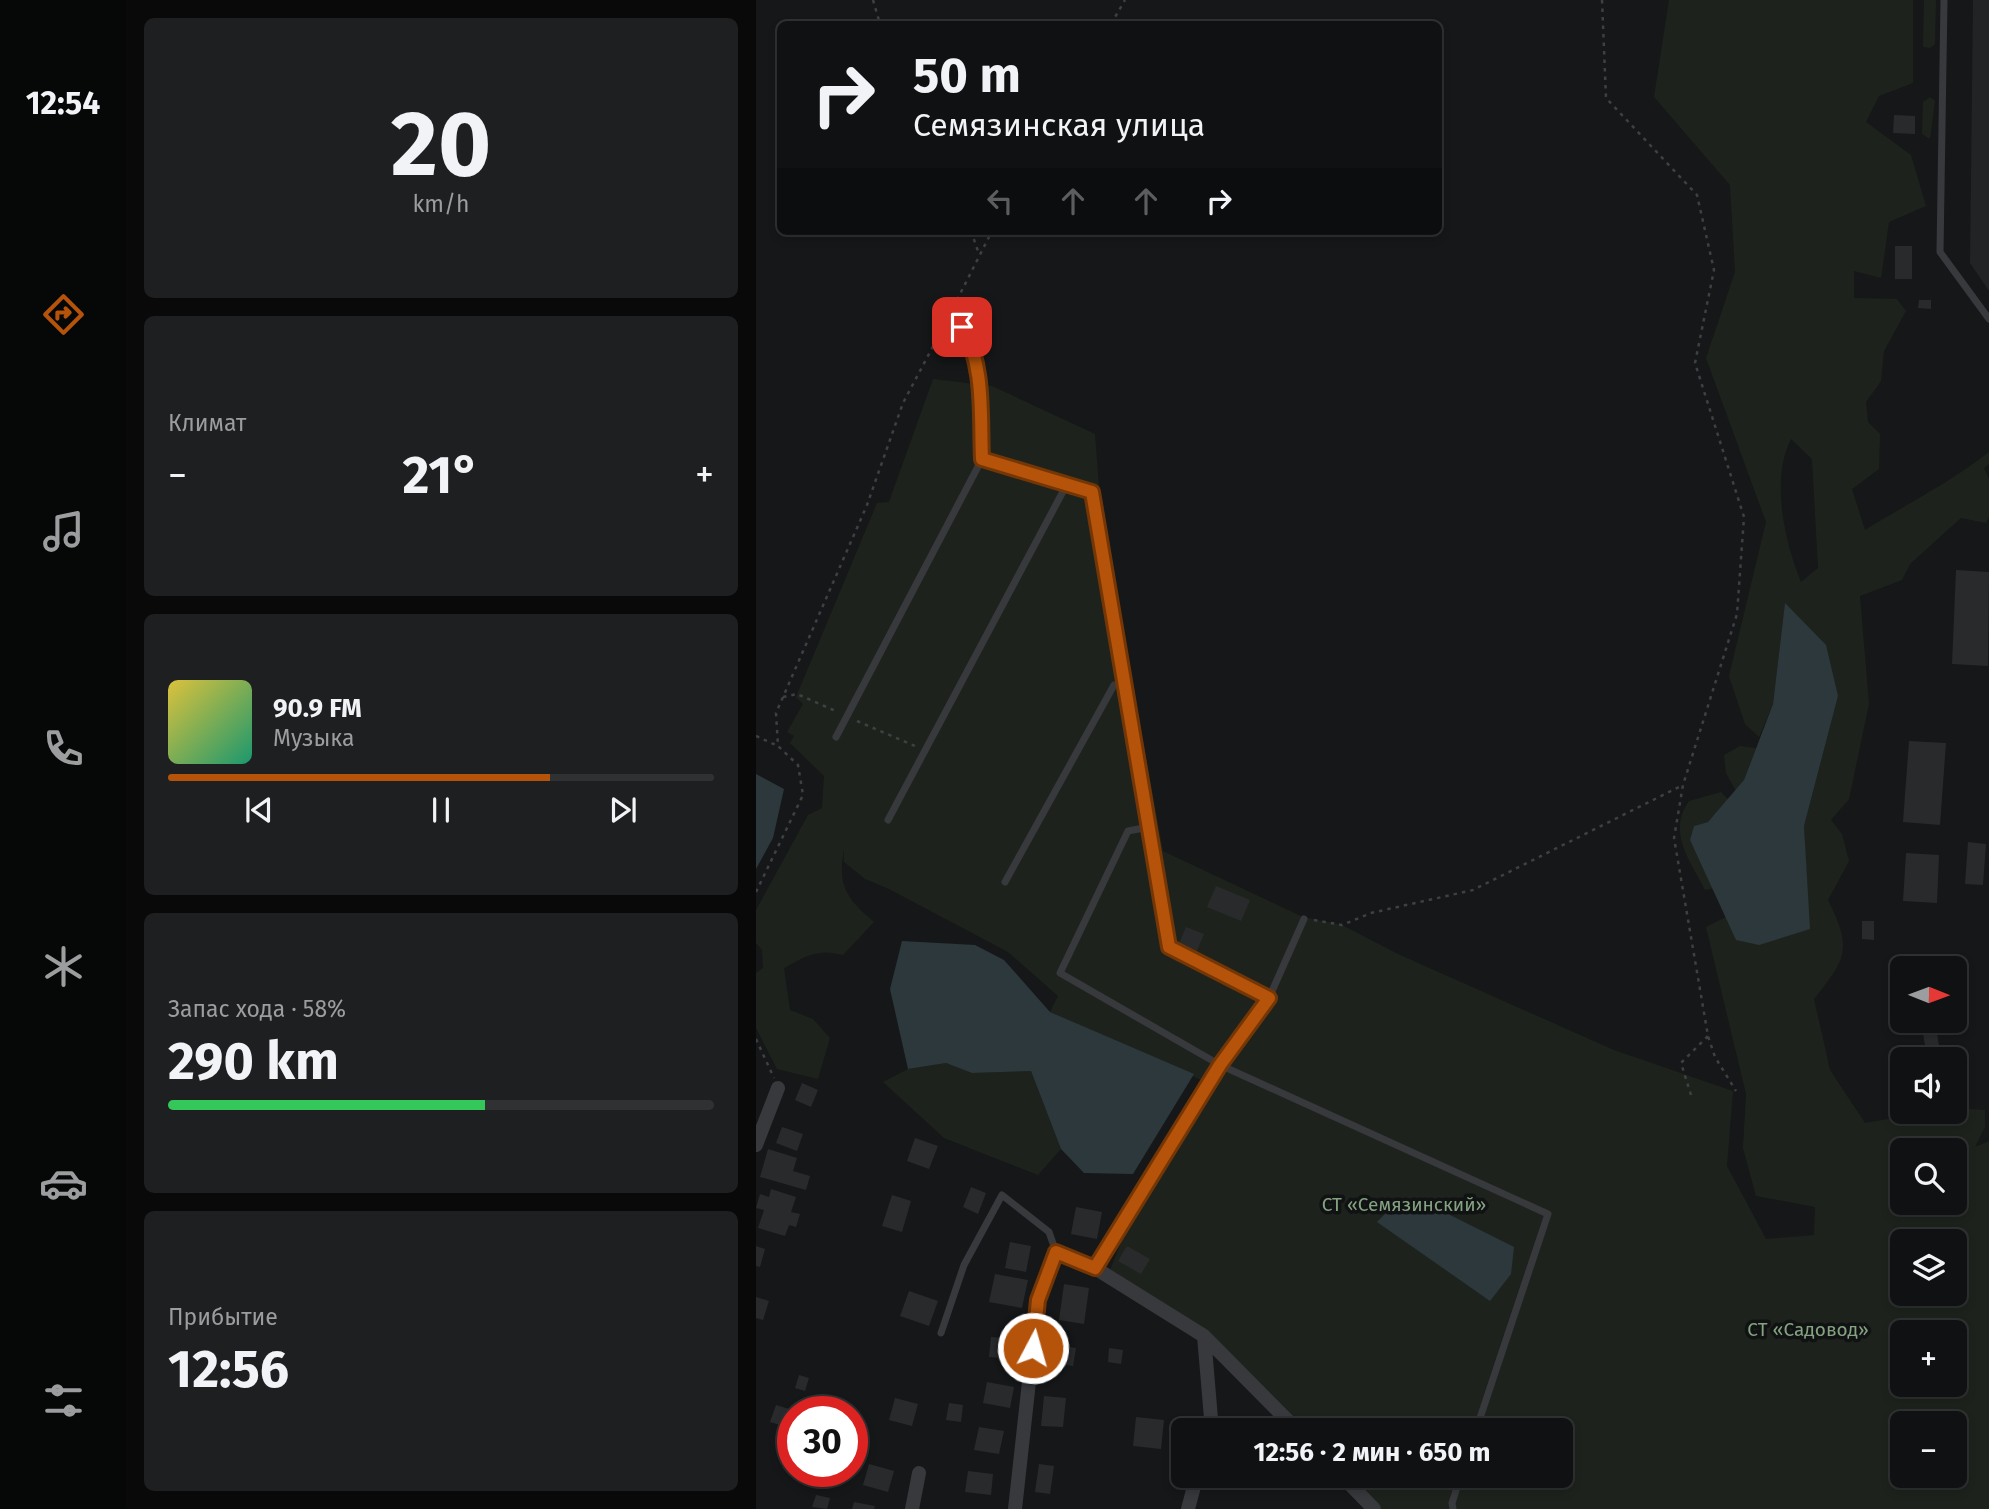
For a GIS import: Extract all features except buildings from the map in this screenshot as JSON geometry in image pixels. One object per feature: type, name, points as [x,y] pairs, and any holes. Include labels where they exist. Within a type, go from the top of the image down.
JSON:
[{"type":"street","points":[[756,1145],[778,1088]]},
{"type":"street","points":[[1015,1509],[1038,1300],[1056,1252],[1095,1268],[1204,1336],[1285,1418]]},
{"type":"street","points":[[1204,1336],[1211,1418]]},
{"type":"street","points":[[912,1509],[919,1474]]},
{"type":"street","points":[[1188,1509],[1194,1488]]},
{"type":"street","points":[[1354,1488],[1374,1509]]},
{"type":"lane","points":[[1944,0],[1940,252],[1989,319]]},
{"type":"lane","points":[[836,737],[982,459],[979,384],[972,343],[953,310]]},
{"type":"lane","points":[[982,459],[1092,492],[1169,947],[1269,998]]},
{"type":"lane","points":[[888,820],[1067,484]]},
{"type":"lane","points":[[1005,882],[1114,685],[1125,684]]},
{"type":"lane","points":[[1149,827],[1128,831],[1060,973],[1220,1065],[1548,1214],[1480,1418]]},
{"type":"lane","points":[[1095,1268],[1220,1065],[1269,998],[1304,919]]},
{"type":"lane","points":[[941,1333],[964,1265],[1002,1195],[1049,1232],[1056,1252]]},
{"type":"lane","points":[[1453,1509],[1457,1488]]},
{"type":"path","points":[[873,0],[879,21]]},
{"type":"path","points":[[1113,21],[1125,0]]},
{"type":"path","points":[[1602,0],[1606,98],[1698,195],[1714,270],[1695,363],[1744,517],[1737,614],[1683,785],[1674,838],[1709,1037],[1715,1057],[1736,1091]]},
{"type":"path","points":[[972,235],[979,254]]},
{"type":"path","points":[[778,746],[776,713],[867,505],[903,403],[990,235]]},
{"type":"path","points":[[756,736],[778,746],[798,765],[803,795],[756,892]]},
{"type":"path","points":[[1304,919],[1342,925],[1371,913],[1472,890],[1683,785]]},
{"type":"path","points":[[1691,1095],[1681,1063],[1709,1037]]},
{"type":"path","points":[[756,1039],[778,1088]]},
{"type":"shaded area","points":[[1973,0],[1989,0],[1989,291],[1970,263]]},
{"type":"shaded area","points":[[1785,603],[1826,645],[1838,696],[1804,826],[1810,929],[1759,945],[1736,940],[1690,840],[1694,826],[1708,822],[1744,780],[1773,704]]},
{"type":"shaded area","points":[[756,774],[784,789],[773,838],[756,869]]},
{"type":"shaded area","points":[[902,941],[975,945],[1004,960],[1050,1012],[1194,1074],[1133,1174],[1084,1173],[1061,1149],[1031,1071],[972,1073],[946,1063],[908,1069],[890,989]]},
{"type":"shaded area","points":[[1394,1205],[1440,1210],[1514,1247],[1511,1274],[1490,1301],[1377,1222]]},
{"type":"green space","name":"СТ «Семязинский»","points":[[1669,0],[1913,0],[1913,83],[1879,96],[1866,122],[1911,155],[1926,206],[1889,222],[1881,278],[1854,271],[1854,298],[1897,299],[1906,311],[1884,351],[1881,381],[1866,402],[1868,422],[1880,434],[1879,469],[1852,489],[1865,530],[1944,483],[1989,452],[1989,464],[1984,468],[1989,479],[1989,517],[1986,523],[1961,518],[1910,564],[1902,580],[1860,596],[1869,704],[1849,799],[1831,820],[1842,834],[1849,861],[1828,900],[1841,930],[1842,952],[1833,973],[1814,999],[1830,1070],[1865,1123],[1890,1119],[1890,1124],[1967,1124],[1967,1109],[1985,1110],[1985,1127],[1975,1147],[1989,1141],[1989,1509],[1364,1509],[1346,1488],[1573,1488],[1573,1418],[1285,1418],[1211,1333],[1110,1270],[1122,1240],[1212,1085],[1050,1012],[1058,996],[1008,952],[865,879],[844,862],[844,850],[842,873],[846,891],[874,922],[843,955],[827,952],[812,954],[784,968],[790,1010],[813,1019],[830,1038],[818,1079],[777,1069],[756,1028],[756,973],[763,968],[762,950],[756,943],[756,910],[808,815],[822,808],[824,776],[790,743],[794,736],[787,732],[803,704],[796,697],[877,503],[889,502],[933,379],[992,386],[1095,434],[1100,501],[1163,851],[1303,917],[1342,925],[1398,954],[1614,1050],[1733,1091],[1727,1166],[1766,1239],[1814,1235],[1815,1207],[1756,1196],[1743,1148],[1746,1094],[1706,927],[1728,916],[1736,940],[1809,929],[1804,826],[1838,696],[1785,604],[1773,704],[1759,737],[1745,724],[1729,676],[1766,522],[1706,358],[1735,272],[1730,185],[1654,97]],"holes":[[[1791,439],[1812,459],[1818,568],[1801,582],[1782,511],[1781,473]]]},
{"type":"green space","points":[[1924,0],[1936,0],[1935,44],[1930,48],[1923,47]]},
{"type":"green space","points":[[1930,97],[1935,101],[1930,139],[1922,134],[1923,102]]},
{"type":"green space","points":[[1740,746],[1756,748],[1744,780],[1736,791],[1726,773],[1724,755]]},
{"type":"green space","points":[[1721,792],[1730,801],[1708,822],[1694,826],[1690,840],[1714,888],[1705,890],[1683,846],[1680,824],[1689,801]]},
{"type":"green space","points":[[946,1063],[972,1073],[1031,1071],[1061,1149],[1038,1175],[944,1138],[883,1082],[908,1069]]},
{"type":"route","points":[[962,327],[972,343],[979,384],[982,459],[1092,492],[1169,947],[1269,998],[1220,1065],[1095,1268],[1056,1252],[1038,1300],[1033,1348]]},
{"type":"park label","name":"СТ «Садовод»","points":[[1808,1329]]}]
